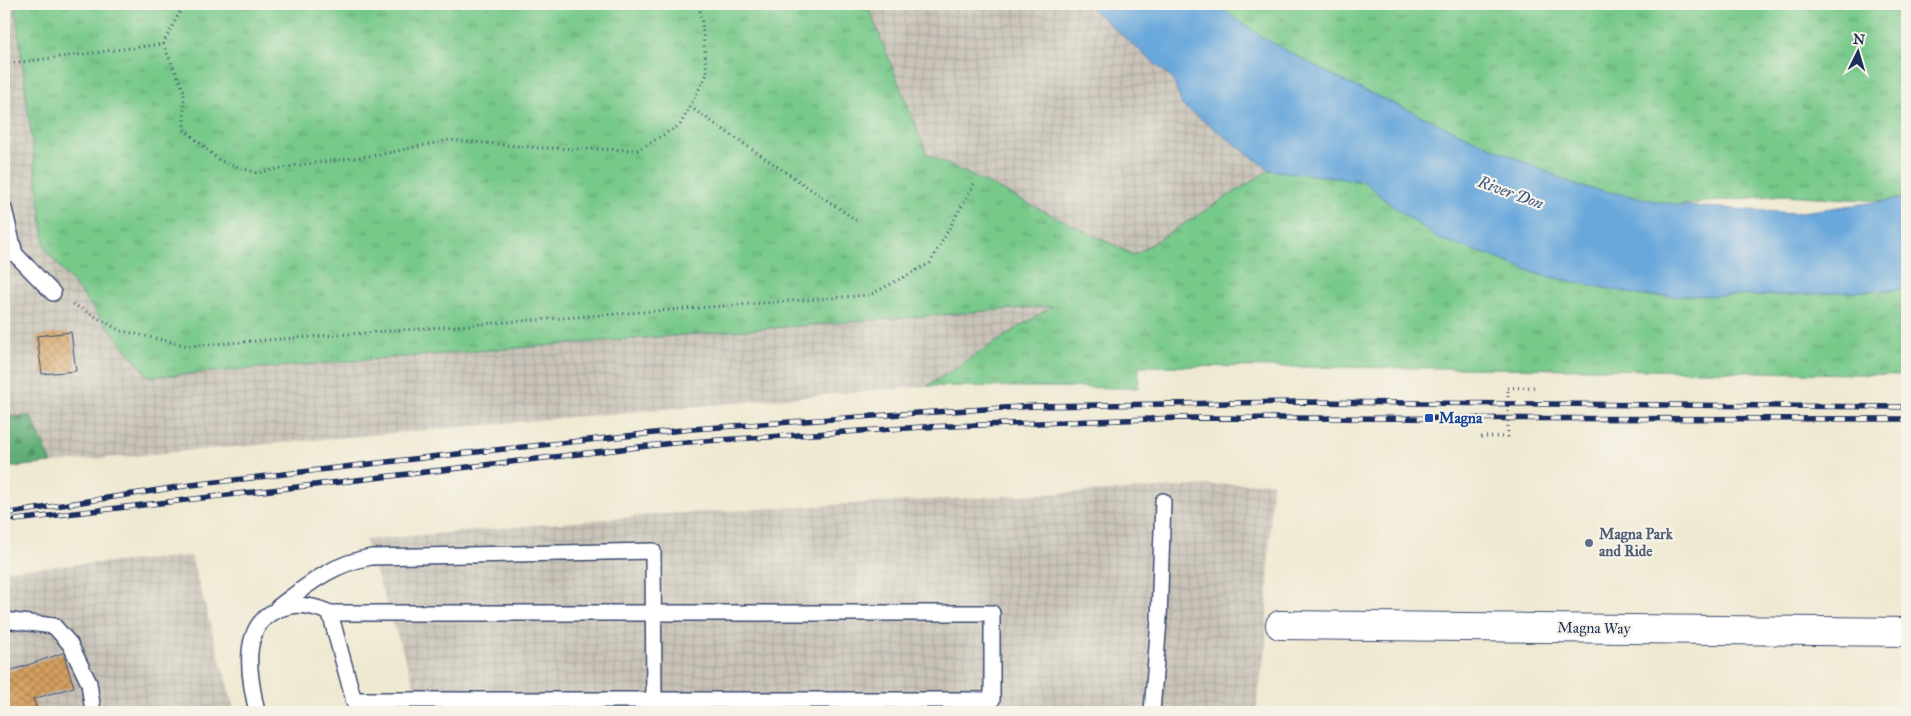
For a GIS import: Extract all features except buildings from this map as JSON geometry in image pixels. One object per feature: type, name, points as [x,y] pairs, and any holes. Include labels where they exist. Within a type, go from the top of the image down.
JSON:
[{"type":"street","name":"Magna Way","points":[[1280,624],[1907,632]]},
{"type":"lane","points":[[4,209],[15,254],[53,292]]},
{"type":"lane","points":[[1152,712],[1159,620],[1163,501]]},
{"type":"lane","points":[[257,712],[249,663],[251,645],[256,628],[269,614],[324,574],[352,560],[370,557],[653,551],[654,701]]},
{"type":"lane","points":[[269,614],[288,606],[307,605],[330,613],[992,613],[992,700],[654,701],[355,706],[330,613]]},
{"type":"lane","points":[[4,620],[54,626],[70,644],[89,684],[93,712]]},
{"type":"path","points":[[163,44],[184,4]]},
{"type":"path","points":[[163,44],[184,91],[184,129],[220,161],[258,173],[298,165],[378,155],[448,140],[540,148],[638,150],[680,125],[707,74],[699,4]]},
{"type":"path","points":[[4,64],[163,44]]},
{"type":"path","points":[[690,107],[856,220]]},
{"type":"path","points":[[53,292],[119,330],[188,346],[870,294],[930,263],[974,182]]},
{"type":"path","points":[[1481,437],[1508,437],[1508,388],[1538,387]]},
{"type":"shaded area","points":[[4,4],[1086,4],[1173,79],[1182,105],[1270,170],[927,386],[52,463],[31,416],[4,416]]},
{"type":"shaded area","points":[[1272,482],[1266,643],[1256,712],[423,712],[365,540],[664,514]]},
{"type":"shaded area","points":[[191,556],[235,712],[4,712],[4,570]]},
{"type":"green space","points":[[15,4],[867,4],[927,154],[1134,255],[1270,170],[1364,181],[1386,201],[1439,239],[1541,275],[1645,296],[1791,295],[1907,289],[1907,375],[1598,369],[1139,366],[1138,388],[927,386],[1052,306],[149,377],[45,249]]},
{"type":"green space","points":[[1215,4],[1907,4],[1907,198],[1884,201],[1782,195],[1677,205],[1578,186],[1343,81],[1265,39]]},
{"type":"green space","points":[[31,416],[52,463],[4,468],[4,417]]},
{"type":"water","name":"River Don","points":[[1086,4],[1215,4],[1265,39],[1343,81],[1578,186],[1677,205],[1794,213],[1907,198],[1907,289],[1791,295],[1645,296],[1541,275],[1439,239],[1386,201],[1364,181],[1270,170],[1182,105],[1173,79]]},
{"type":"railway","points":[[4,514],[191,485],[692,429],[1036,406],[1301,402],[1907,407]]},
{"type":"railway","points":[[15,520],[673,443],[923,427],[1179,418],[1907,419]]},
{"type":"place","name":"Magna","points":[[1429,418]]},
{"type":"place","name":"Magna Park and Ride","points":[[1589,543]]}]
